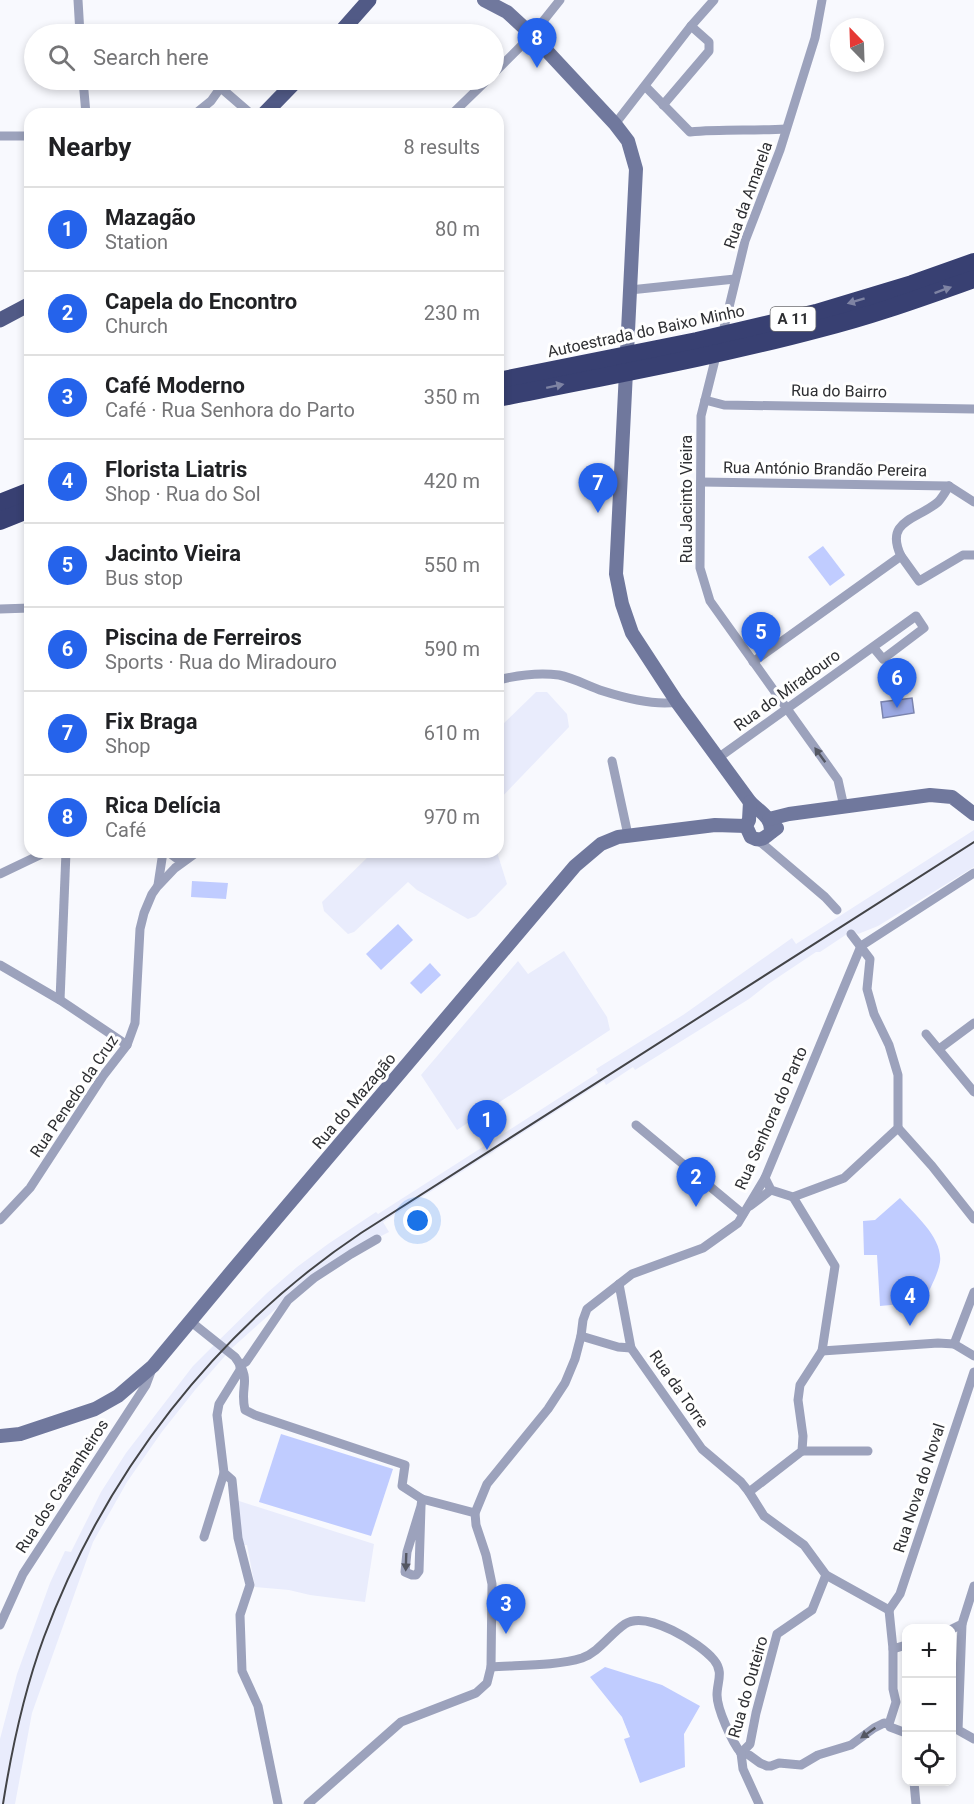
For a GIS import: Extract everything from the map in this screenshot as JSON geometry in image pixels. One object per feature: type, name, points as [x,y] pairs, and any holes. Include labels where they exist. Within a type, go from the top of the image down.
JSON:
[{"type":"highway","name":"Autoestrada do Baixo Minho","points":[[504,380],[697,341],[816,313],[912,284],[974,262]]},
{"type":"highway","name":"A 11","points":[[504,397],[700,357],[819,329],[917,300],[974,279]]},
{"type":"highway","points":[[0,503],[24,493]]},
{"type":"highway","points":[[0,520],[24,510]]},
{"type":"main road","points":[[348,24],[369,0]]},
{"type":"main road","points":[[270,108],[287,90]]},
{"type":"main road","points":[[0,320],[24,307]]},
{"type":"street","points":[[78,0],[79,24]]},
{"type":"street","points":[[483,0],[507,12],[532,35],[628,141],[636,169],[616,574],[622,604],[632,633],[677,702],[750,802],[768,822],[766,837],[758,840]]},
{"type":"street","points":[[504,63],[532,35],[560,0]]},
{"type":"street","points":[[615,124],[712,0]]},
{"type":"street","name":"Rua da Amarela","points":[[705,400],[746,240],[780,150],[815,38],[822,0]]},
{"type":"street","points":[[663,105],[709,51],[709,42],[691,26]]},
{"type":"street","points":[[645,86],[690,132],[786,129]]},
{"type":"street","points":[[84,90],[85,108]]},
{"type":"street","points":[[202,108],[219,90]]},
{"type":"street","points":[[229,90],[246,108]]},
{"type":"street","points":[[458,108],[477,90]]},
{"type":"street","points":[[0,136],[24,136]]},
{"type":"street","points":[[630,290],[735,279]]},
{"type":"street","name":"Rua do Bairro","points":[[705,400],[724,405],[974,409]]},
{"type":"street","name":"Rua Jacinto Vieira","points":[[705,400],[701,416],[700,568],[710,601],[838,780],[844,807]]},
{"type":"street","name":"Rua António Brandão Pereira","points":[[701,482],[949,486]]},
{"type":"street","points":[[974,502],[949,486],[938,501],[900,526],[896,535],[897,547],[901,556],[919,581],[963,555],[974,555]]},
{"type":"street","points":[[753,662],[901,556]]},
{"type":"street","points":[[0,609],[24,608]]},
{"type":"street","name":"Rua do Miradouro","points":[[718,758],[916,616],[924,628],[883,659],[873,647]]},
{"type":"street","points":[[504,679],[536,674],[557,675],[627,698],[667,704],[677,702]]},
{"type":"street","points":[[612,761],[628,835]]},
{"type":"street","points":[[748,823],[755,815],[768,822],[797,813],[930,795],[952,797],[974,814]]},
{"type":"street","points":[[750,802],[748,834],[825,897],[837,910]]},
{"type":"street","name":"Rua do Mazagão","points":[[0,1436],[20,1434],[95,1409],[126,1390],[153,1366],[575,866],[601,844],[628,835],[748,823]]},
{"type":"street","points":[[0,874],[33,858]]},
{"type":"street","points":[[60,1000],[66,858]]},
{"type":"street","points":[[157,887],[162,858]]},
{"type":"street","points":[[177,858],[187,858]]},
{"type":"street","name":"Rua Penedo da Cruz","points":[[0,1220],[30,1188],[103,1076],[127,1045],[135,1023],[140,929],[148,902],[157,887],[187,858]]},
{"type":"street","points":[[861,946],[974,873]]},
{"type":"street","points":[[852,934],[870,959],[867,989],[874,1014],[889,1045],[898,1075],[898,1128],[974,1219]]},
{"type":"street","name":"Rua Senhora do Parto","points":[[475,1513],[487,1484],[548,1409],[566,1383],[575,1359],[587,1310],[632,1274],[703,1248],[738,1223],[765,1178],[861,946]]},
{"type":"street","points":[[0,965],[60,1000],[127,1045]]},
{"type":"street","points":[[939,1049],[974,1023]]},
{"type":"street","points":[[926,1034],[974,1092]]},
{"type":"street","points":[[636,1125],[745,1212],[771,1190]]},
{"type":"street","points":[[765,1178],[771,1190],[793,1197],[844,1178],[898,1128]]},
{"type":"street","points":[[793,1197],[835,1266],[822,1352],[800,1385],[798,1400],[803,1436],[802,1451]]},
{"type":"street","points":[[238,1361],[246,1362],[288,1300],[314,1278],[377,1239]]},
{"type":"street","name":"Rua da Torre","points":[[619,1284],[631,1348],[702,1449],[741,1482],[764,1516],[804,1545],[826,1575]]},
{"type":"street","points":[[954,1344],[974,1292]]},
{"type":"street","points":[[190,1321],[238,1361],[245,1373],[243,1400],[245,1410],[405,1465],[402,1486],[421,1502],[475,1513],[476,1525],[486,1555],[492,1584],[491,1667],[487,1683],[476,1693],[401,1722],[308,1804]]},
{"type":"street","points":[[581,1336],[618,1347],[631,1348]]},
{"type":"street","points":[[822,1352],[954,1344],[974,1356]]},
{"type":"street","points":[[204,1537],[224,1473],[217,1415],[219,1404],[240,1370],[238,1361]]},
{"type":"street","name":"Rua dos Castanheiros","points":[[0,1625],[23,1574],[146,1385],[153,1366]]},
{"type":"street","name":"Rua Nova do Noval","points":[[889,1610],[900,1594],[974,1372]]},
{"type":"street","points":[[749,1492],[802,1451],[868,1451]]},
{"type":"street","points":[[224,1473],[232,1480],[238,1538],[250,1585],[240,1615],[242,1671],[258,1706],[278,1804]]},
{"type":"street","points":[[421,1502],[419,1571],[416,1575],[412,1575],[405,1572],[406,1552],[421,1502]]},
{"type":"street","points":[[826,1575],[889,1610],[893,1649],[893,1689],[896,1702],[889,1724]]},
{"type":"street","name":"Rua do Outeiro","points":[[741,1754],[750,1744],[777,1634],[812,1610],[826,1575]]},
{"type":"street","points":[[955,1732],[962,1624],[970,1612],[974,1587]]},
{"type":"street","points":[[491,1667],[566,1662],[579,1659],[592,1654],[627,1622],[647,1623],[673,1630],[691,1640],[720,1668],[721,1680],[717,1695],[741,1754],[743,1769],[759,1804]]},
{"type":"street","points":[[956,1627],[962,1624]]},
{"type":"street","points":[[893,1649],[902,1646]]},
{"type":"street","points":[[741,1754],[749,1755],[767,1766],[779,1763],[801,1765],[819,1755],[851,1745],[884,1723],[903,1732]]},
{"type":"street","points":[[956,1733],[974,1739]]},
{"type":"street","points":[[914,1786],[916,1804]]},
{"type":"shaded area","points":[[823,546],[845,575],[830,586],[808,557]]},
{"type":"shaded area","points":[[536,692],[547,692],[567,714],[569,727],[504,795],[504,723]]},
{"type":"shaded area","points":[[912,698],[914,713],[883,718],[881,702]]},
{"type":"shaded area","points":[[974,830],[974,867],[878,926],[858,934],[853,930],[820,952],[816,952],[749,999],[635,1070],[633,1067],[606,1085],[604,1081],[383,1222],[389,1232],[348,1253],[298,1289],[232,1348],[161,1433],[127,1482],[93,1542],[32,1713],[15,1804],[0,1804],[0,1739],[17,1674],[50,1583],[65,1551],[71,1552],[101,1492],[126,1453],[193,1366],[267,1293],[328,1244],[598,1073],[596,1069],[683,1015],[792,938],[796,944]]},
{"type":"shaded area","points":[[367,858],[499,858],[507,884],[476,916],[468,919],[417,890],[408,882],[354,932],[348,934],[324,911],[322,902]]},
{"type":"shaded area","points":[[192,881],[228,883],[226,899],[191,897]]},
{"type":"shaded area","points":[[398,924],[413,940],[381,970],[366,954]]},
{"type":"shaded area","points":[[564,951],[607,1017],[610,1030],[457,1130],[421,1075],[518,961],[528,974]]},
{"type":"shaded area","points":[[430,963],[441,975],[421,994],[410,983]]},
{"type":"shaded area","points":[[900,1198],[933,1236],[940,1253],[940,1262],[924,1302],[880,1306],[877,1255],[864,1255],[863,1221],[875,1220]]},
{"type":"shaded area","points":[[281,1434],[393,1469],[371,1536],[259,1502]]},
{"type":"shaded area","points":[[236,1500],[374,1544],[365,1602],[255,1587],[247,1545],[242,1545]]},
{"type":"shaded area","points":[[605,1667],[662,1685],[700,1706],[684,1734],[685,1767],[640,1783],[624,1739],[630,1737],[622,1717],[590,1677]]},
{"type":"railway","points":[[3,1804],[19,1719],[37,1657],[69,1577],[99,1518],[133,1463],[171,1410],[213,1360],[259,1314],[308,1271],[361,1233],[974,842]]},
{"type":"place","name":"Rica Delícia","points":[[537,68]]},
{"type":"place","name":"Fix Braga","points":[[598,513]]},
{"type":"place","name":"Jacinto Vieira","points":[[761,662]]},
{"type":"place","name":"Piscina de Ferreiros","points":[[897,708]]},
{"type":"place","name":"Mazagão","points":[[487,1150]]},
{"type":"place","name":"Capela do Encontro","points":[[696,1207]]},
{"type":"place","name":"Florista Liatris","points":[[910,1326]]},
{"type":"place","name":"Café Moderno","points":[[506,1634]]}]
